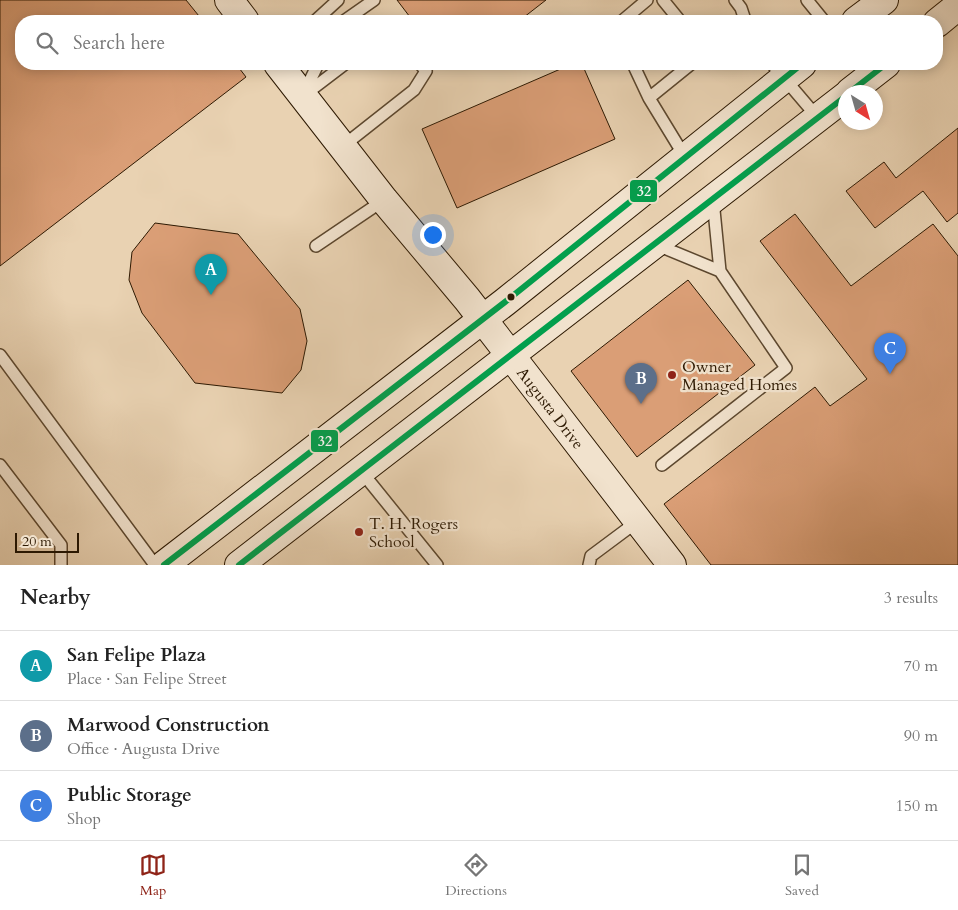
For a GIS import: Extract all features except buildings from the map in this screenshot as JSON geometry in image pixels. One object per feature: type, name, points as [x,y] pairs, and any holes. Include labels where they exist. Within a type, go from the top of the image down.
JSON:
[{"type":"main road","points":[[229,0],[240,15]]},
{"type":"main road","points":[[864,15],[884,0]]},
{"type":"main road","points":[[943,18],[958,6]]},
{"type":"main road","name":"Augusta Drive","points":[[283,70],[384,200],[510,354],[638,521],[668,564]]},
{"type":"main road","points":[[164,565],[482,319],[686,157],[785,70]]},
{"type":"main road","points":[[859,85],[878,70]]},
{"type":"main road","points":[[239,565],[838,102]]},
{"type":"lane","points":[[322,15],[338,0]]},
{"type":"lane","points":[[353,15],[374,0]]},
{"type":"lane","points":[[629,15],[647,0]]},
{"type":"lane","points":[[663,0],[675,15]]},
{"type":"lane","points":[[735,0],[743,15]]},
{"type":"lane","points":[[807,0],[819,15]]},
{"type":"lane","points":[[303,96],[315,70]]},
{"type":"lane","points":[[303,96],[337,70]]},
{"type":"lane","points":[[343,146],[414,90],[425,70]]},
{"type":"lane","points":[[637,70],[649,98],[686,157]]},
{"type":"lane","points":[[649,98],[684,70]]},
{"type":"lane","points":[[787,70],[818,118]]},
{"type":"lane","points":[[662,465],[786,368],[720,271],[713,199]]},
{"type":"lane","points":[[316,246],[384,200]]},
{"type":"lane","points":[[654,244],[720,271]]},
{"type":"lane","points":[[0,355],[155,565]]},
{"type":"lane","points":[[0,466],[61,545],[61,565]]},
{"type":"lane","points":[[361,470],[437,565]]},
{"type":"lane","points":[[589,565],[591,556],[638,521]]},
{"type":"transit line","name":"32","points":[[164,565],[505,302],[795,70]]},
{"type":"transit line","name":"32","points":[[859,85],[878,70]]},
{"type":"transit line","name":"32","points":[[239,565],[838,102]]},
{"type":"place","name":"San Felipe Plaza","points":[[211,295]]},
{"type":"place","name":"Public Storage","points":[[890,374]]},
{"type":"place","name":"Owner Managed Homes","points":[[672,375]]},
{"type":"place","name":"Marwood Construction","points":[[641,404]]},
{"type":"place","name":"T. H. Rogers School","points":[[359,532]]}]
